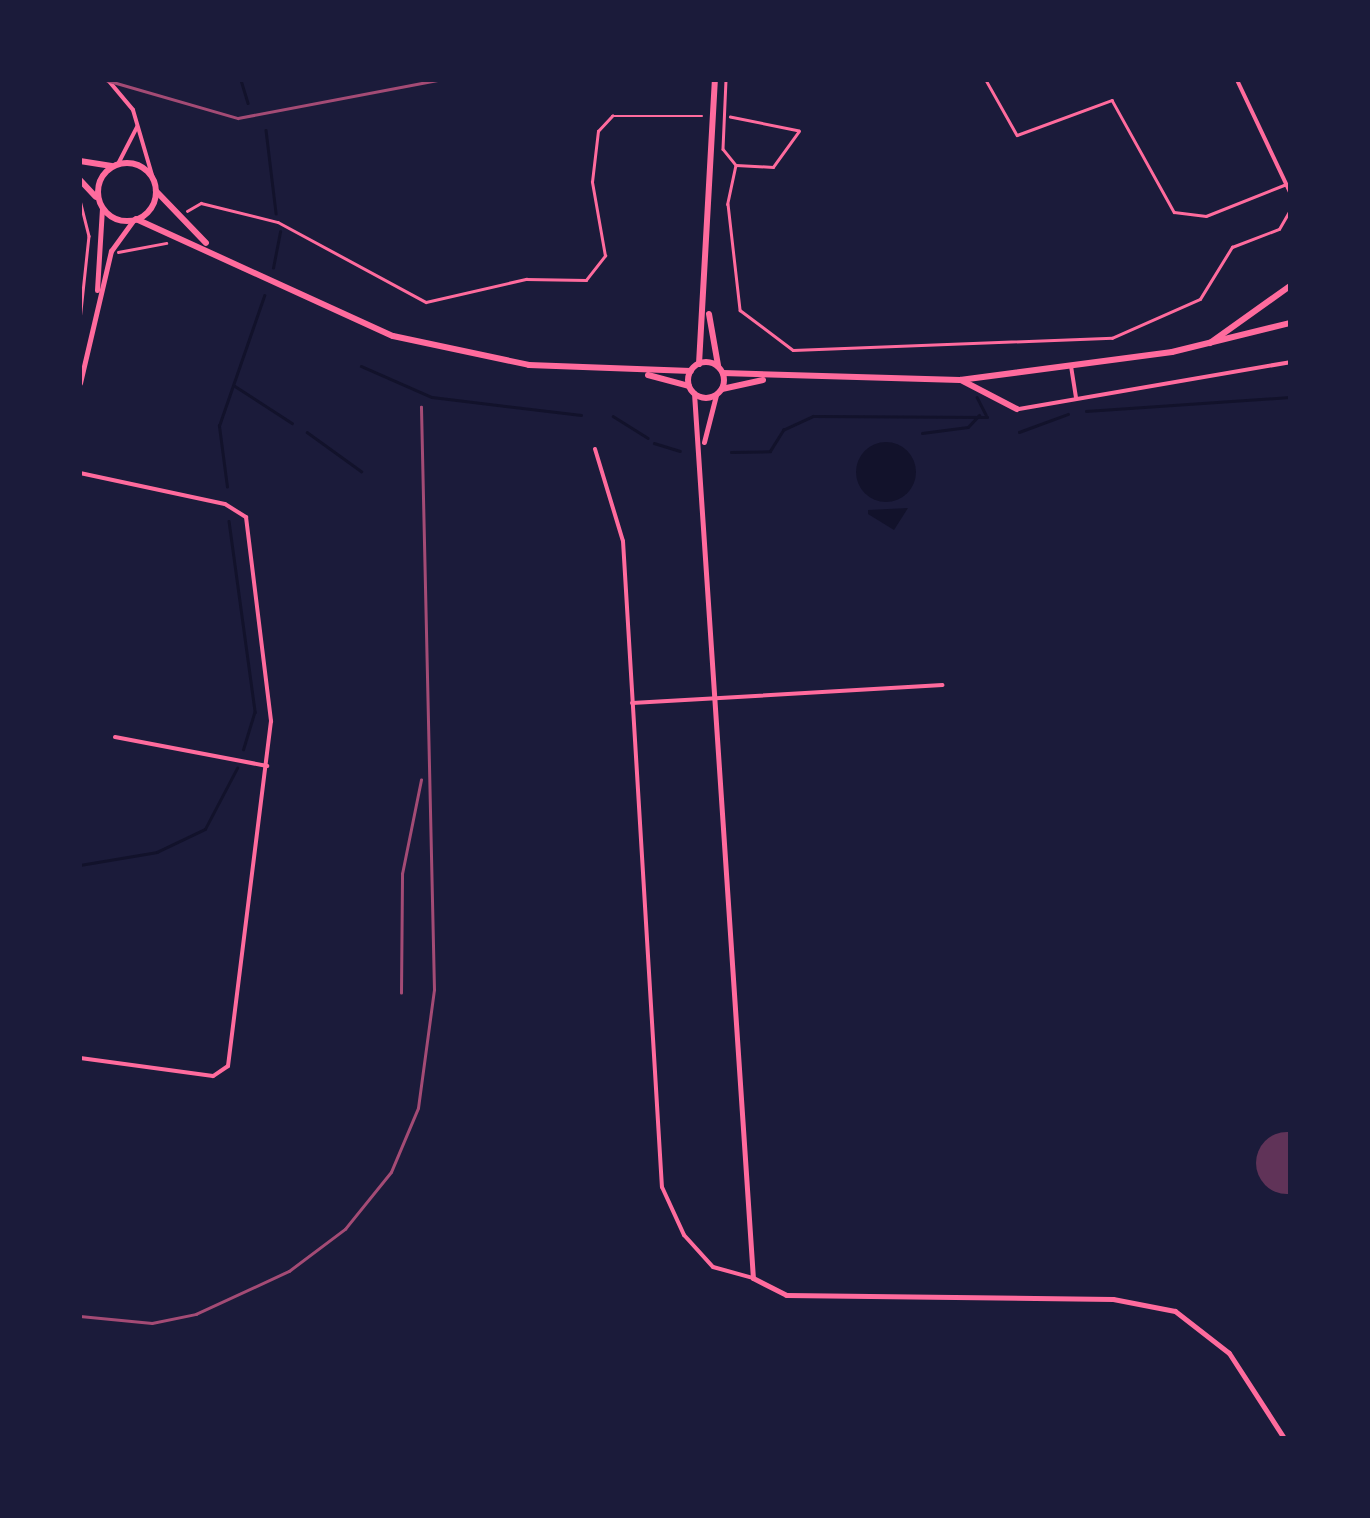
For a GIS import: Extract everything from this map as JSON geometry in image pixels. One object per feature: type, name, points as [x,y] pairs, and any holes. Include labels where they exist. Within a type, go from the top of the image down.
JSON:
[{"type":"main road","points":[[80,180],[101,206],[214,250],[393,336],[528,365],[642,373],[691,370],[699,364],[708,304],[715,80]]},
{"type":"main road","points":[[80,161],[139,166],[214,250]]},
{"type":"main road","points":[[101,206],[99,184],[115,165]]},
{"type":"main road","points":[[134,220],[155,186]]},
{"type":"main road","points":[[1204,346],[1290,286]]},
{"type":"main road","points":[[708,304],[721,370],[719,392]]},
{"type":"main road","points":[[699,364],[770,379],[960,380],[1204,346],[1290,323]]},
{"type":"main road","points":[[691,370],[692,389]]},
{"type":"main road","points":[[642,373],[692,389],[719,392],[770,379]]},
{"type":"main road","points":[[960,380],[1017,409]]},
{"type":"street","points":[[108,80],[137,127],[155,186]]},
{"type":"street","points":[[1237,80],[1290,192]]},
{"type":"street","points":[[115,165],[137,127]]},
{"type":"street","points":[[97,299],[101,206]]},
{"type":"street","points":[[80,382],[97,299],[114,242],[134,220]]},
{"type":"street","points":[[80,340],[89,342]]},
{"type":"street","points":[[1017,409],[1290,362]]},
{"type":"street","points":[[1071,366],[1076,398]]},
{"type":"street","points":[[692,389],[703,445],[752,1278]]},
{"type":"street","points":[[703,445],[719,392]]},
{"type":"street","points":[[595,449],[621,528],[662,1187],[693,1246],[725,1274],[752,1278],[786,1295],[1095,1298],[1174,1310],[1229,1353],[1284,1438]]},
{"type":"street","points":[[80,473],[224,504],[246,518],[271,722],[228,1066],[212,1076],[80,1058]]},
{"type":"street","points":[[632,702],[942,685]]},
{"type":"street","points":[[115,737],[267,766]]},
{"type":"lane","points":[[986,80],[1017,136],[1112,100],[1174,212],[1206,216],[1286,184]]},
{"type":"path","points":[[726,80],[723,148],[736,165],[728,204],[740,310],[793,350],[1112,338],[1200,299],[1232,247],[1280,230],[1290,210]]},
{"type":"path","points":[[270,221],[426,302],[526,279],[586,280],[606,256],[592,182],[598,130],[612,116],[702,116]]},
{"type":"path","points":[[730,116],[800,131],[773,167],[736,165]]},
{"type":"path","points":[[80,200],[88,236],[80,320]]},
{"type":"shaded area","points":[[886,442],[907,451],[916,472],[907,493],[886,502],[865,493],[856,472],[865,451]]},
{"type":"shaded area","points":[[908,508],[894,530],[868,514],[868,510]]},
{"type":"waterway","points":[[241,80],[248,103]]},
{"type":"waterway","points":[[266,130],[276,213]]},
{"type":"waterway","points":[[273,268],[280,232]]},
{"type":"waterway","points":[[227,487],[219,426],[264,296]]},
{"type":"waterway","points":[[361,366],[432,397],[581,415]]},
{"type":"waterway","points":[[235,386],[292,423]]},
{"type":"waterway","points":[[977,397],[986,415]]},
{"type":"waterway","points":[[1086,411],[1290,397]]},
{"type":"waterway","points":[[1019,432],[1068,414]]},
{"type":"waterway","points":[[922,433],[968,427],[979,415]]},
{"type":"waterway","points":[[613,416],[648,438]]},
{"type":"waterway","points":[[731,452],[770,451],[783,430],[813,416],[987,417]]},
{"type":"waterway","points":[[307,432],[361,471]]},
{"type":"waterway","points":[[654,443],[680,451]]},
{"type":"waterway","points":[[229,521],[255,712],[244,749]]},
{"type":"waterway","points":[[80,865],[157,852],[205,829],[237,768]]},
{"type":"railway","points":[[106,80],[238,118],[438,80]]},
{"type":"railway","points":[[80,1316],[152,1323],[196,1314],[289,1271],[345,1229],[391,1172],[418,1108],[434,990],[421,407]]},
{"type":"railway","points":[[401,993],[402,874],[421,780]]}]
